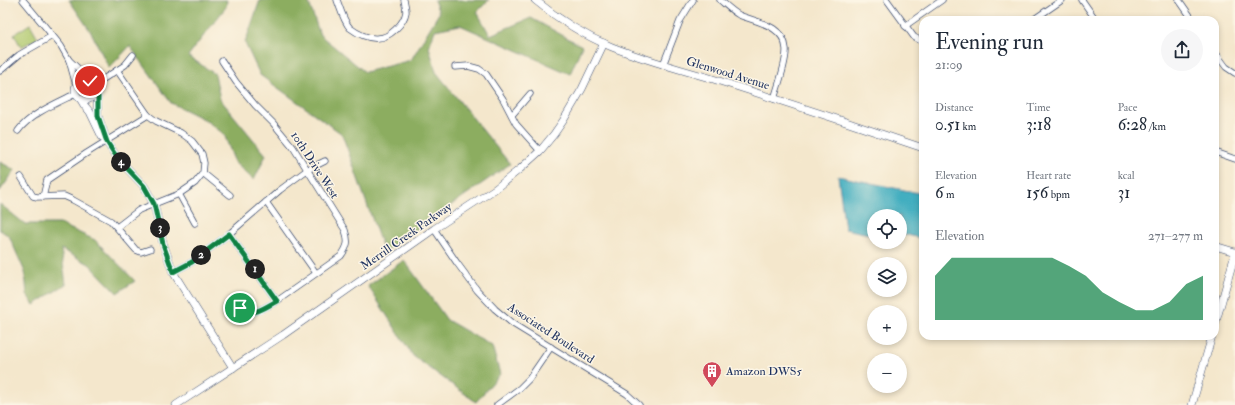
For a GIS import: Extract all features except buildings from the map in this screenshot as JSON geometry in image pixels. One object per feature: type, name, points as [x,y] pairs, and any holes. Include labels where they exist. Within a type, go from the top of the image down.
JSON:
[{"type":"street","points":[[23,0],[61,46],[69,60],[76,86],[75,94]]},
{"type":"street","points":[[337,0],[349,27],[360,35],[368,38],[380,38],[395,30],[406,13],[404,0]]},
{"type":"street","name":"Glenwood Avenue","points":[[535,0],[568,24],[604,43],[663,65],[712,79],[919,147]]},
{"type":"street","points":[[663,65],[680,21],[693,0]]},
{"type":"street","points":[[720,0],[739,14],[773,28],[782,38],[786,48],[784,67],[774,99]]},
{"type":"street","points":[[887,0],[905,26],[914,37],[919,40]]},
{"type":"street","points":[[919,16],[942,0]]},
{"type":"street","points":[[1039,16],[1062,0]]},
{"type":"street","points":[[1082,0],[1093,16]]},
{"type":"street","points":[[1179,0],[1190,16]]},
{"type":"street","points":[[905,26],[919,16]]},
{"type":"street","points":[[0,70],[19,55],[52,36]]},
{"type":"street","name":"Merrill Creek Parkway","points":[[176,405],[289,331],[434,229],[495,189],[520,169],[540,150],[563,121],[582,89],[604,43]]},
{"type":"street","points":[[93,86],[125,65],[133,55]]},
{"type":"street","points":[[1219,58],[1226,68],[1235,73]]},
{"type":"street","points":[[69,60],[83,73],[93,86],[98,97],[98,116],[107,142]]},
{"type":"street","name":"10th Drive West","points":[[222,61],[236,82],[255,105],[273,123],[293,148],[345,230],[348,239],[345,250],[341,256],[316,273]]},
{"type":"street","points":[[455,67],[468,66],[478,69],[486,74],[503,99],[516,124],[540,150]]},
{"type":"street","points":[[117,70],[148,116],[181,133],[192,141],[202,154],[204,163],[203,173],[195,183],[179,194],[139,210],[117,227]]},
{"type":"street","points":[[76,86],[83,80],[93,86]]},
{"type":"street","points":[[81,100],[91,99],[94,95],[93,86]]},
{"type":"street","points":[[75,94],[90,112],[101,136],[125,166],[144,186],[154,204],[163,244],[173,272],[233,368]]},
{"type":"street","points":[[18,131],[23,124],[48,108],[75,94]]},
{"type":"street","points":[[512,115],[530,94]]},
{"type":"street","points":[[43,197],[47,180],[87,153],[148,116]]},
{"type":"street","points":[[1219,153],[1235,159]]},
{"type":"street","points":[[173,272],[192,262],[229,234],[266,202],[307,170],[324,161]]},
{"type":"street","points":[[203,173],[230,195]]},
{"type":"street","points":[[21,177],[32,196],[64,196],[111,221],[136,250],[141,252],[150,249]]},
{"type":"street","points":[[179,194],[194,223]]},
{"type":"street","points":[[232,297],[240,308],[247,312],[254,312],[277,301],[316,273],[266,202]]},
{"type":"street","name":"Associated Boulevard","points":[[434,229],[477,290],[495,309],[513,324],[626,394],[638,405]]},
{"type":"street","points":[[229,234],[277,301]]},
{"type":"street","points":[[1219,247],[1235,253],[1219,311]]},
{"type":"street","points":[[1192,405],[1211,340]]},
{"type":"street","points":[[497,405],[520,388],[529,379],[551,347]]},
{"type":"green space","points":[[69,0],[227,0],[226,7],[188,56],[215,74],[220,99],[266,155],[254,180],[235,163],[224,134],[205,120],[171,103],[130,46],[109,68],[91,32]]},
{"type":"green space","points":[[260,0],[308,0],[320,35],[365,72],[411,60],[439,13],[434,0],[489,0],[477,12],[490,35],[531,18],[582,46],[570,74],[460,25],[435,30],[429,47],[436,72],[510,164],[384,252],[342,134],[260,75],[245,43]]},
{"type":"green space","points":[[30,24],[38,38],[21,47],[14,34]]},
{"type":"green space","points":[[0,162],[15,170],[0,191]]},
{"type":"green space","points":[[0,204],[25,224],[60,224],[95,240],[135,281],[117,293],[89,264],[61,249],[66,284],[34,305],[27,295],[25,272],[9,236],[0,230]]},
{"type":"green space","points":[[404,260],[447,320],[492,346],[500,374],[476,402],[413,356],[368,286]]},
{"type":"water","points":[[838,176],[919,193],[919,238],[907,235],[907,209],[867,209],[867,234],[845,229]]},
{"type":"place","name":"Amazon DWS5","points":[[712,388]]},
{"type":"route","points":[[90,81],[95,88],[98,97],[98,116],[107,142],[114,153],[144,186],[154,204],[163,244],[173,272],[192,262],[229,234],[277,301],[254,312],[247,312],[240,308]]}]
